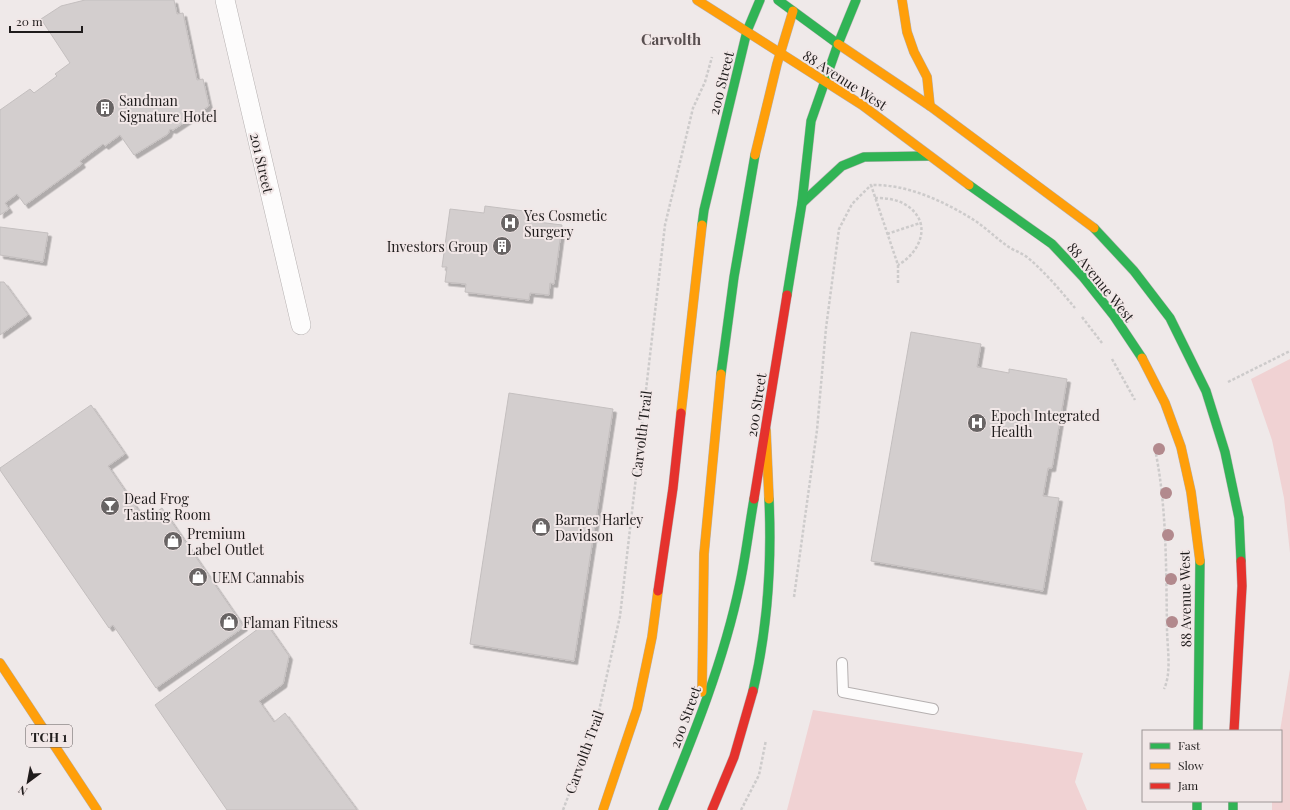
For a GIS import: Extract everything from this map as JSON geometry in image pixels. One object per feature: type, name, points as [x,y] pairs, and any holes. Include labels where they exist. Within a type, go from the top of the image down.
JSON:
[{"type":"main road","name":"88 Avenue West","points":[[697,0],[748,32],[779,54],[825,80],[862,105],[928,156],[1052,244],[1083,278],[1114,316],[1141,357],[1165,403],[1181,447],[1190,484],[1200,556],[1198,730]]},
{"type":"main road","name":"200 Street","points":[[603,810],[637,709],[652,637],[673,488],[687,349],[704,210],[748,32],[760,0]]},
{"type":"main road","name":"88 Avenue West","points":[[778,0],[838,44],[930,106],[1095,228],[1134,271],[1170,318],[1202,384],[1225,452],[1239,518],[1242,586],[1234,730]]},
{"type":"main road","name":"200 Street","points":[[663,810],[702,713],[726,639],[740,583],[802,203],[811,121],[838,44],[856,0]]},
{"type":"main road","points":[[902,0],[906,32],[914,52],[927,77],[930,106]]},
{"type":"main road","points":[[702,713],[703,569],[720,381],[743,206],[779,54],[793,11]]},
{"type":"main road","points":[[802,203],[842,166],[864,156],[928,156]]},
{"type":"main road","points":[[712,810],[740,739],[750,703],[766,622],[770,579],[766,430]]},
{"type":"main road","name":"TCH 1","points":[[0,662],[97,810]]},
{"type":"street","name":"201 Street","points":[[225,0],[301,325]]},
{"type":"lane","points":[[842,663],[843,692],[933,709]]},
{"type":"path","name":"Carvolth Trail","points":[[563,810],[597,720],[620,616],[665,224],[693,108],[705,82],[712,57]]},
{"type":"path","points":[[870,180],[898,266],[898,283]]},
{"type":"path","points":[[794,600],[817,430],[826,328],[839,229],[852,204],[862,192],[871,185],[894,186],[910,190],[976,221],[1010,248],[1026,257],[1050,279],[1076,308]]},
{"type":"path","points":[[875,198],[888,199],[905,204],[916,215],[920,223],[922,235],[914,254],[898,266]]},
{"type":"path","points":[[887,234],[920,223]]},
{"type":"path","points":[[1080,314],[1105,348]]},
{"type":"path","points":[[1227,383],[1290,351]]},
{"type":"path","points":[[1109,354],[1138,404]]},
{"type":"path","points":[[1154,444],[1162,492],[1166,559],[1168,669],[1164,689]]},
{"type":"path","points":[[741,810],[759,776],[767,737]]},
{"type":"shaded area","points":[[1290,359],[1290,553],[1284,498],[1272,440],[1251,379]]},
{"type":"shaded area","points":[[1290,669],[1290,810],[1272,810],[1272,802],[1282,802],[1282,730],[1280,730]]},
{"type":"shaded area","points":[[813,710],[1083,753],[1075,782],[1087,810],[787,810]]},
{"type":"building","name":"Sandman Signature Hotel","points":[[85,0],[174,0],[177,14],[183,13],[197,80],[203,79],[209,106],[173,130],[170,129],[168,134],[134,155],[120,135],[105,146],[103,144],[80,161],[82,164],[25,205],[17,194],[5,203],[9,209],[0,215],[0,110],[30,89],[34,93],[57,76],[55,74],[70,63],[41,19],[61,6]]},
{"type":"building","name":"Investors Group","points":[[485,206],[532,212],[530,221],[562,225],[554,284],[550,283],[549,295],[530,293],[529,300],[465,292],[466,284],[445,282],[447,267],[442,267],[450,209],[484,213]]},
{"type":"building","points":[[0,227],[48,233],[43,262],[0,255]]},
{"type":"building","points":[[0,282],[4,282],[28,315],[0,335]]},
{"type":"building","name":"Epoch Integrated Health","points":[[911,332],[981,344],[977,367],[1009,373],[1009,369],[1067,379],[1052,468],[1048,468],[1043,496],[1059,498],[1043,591],[871,561]]},
{"type":"building","name":"Barnes Harley Davidson","points":[[509,393],[613,409],[574,661],[470,644]]},
{"type":"building","points":[[91,405],[125,454],[108,466],[145,520],[162,508],[244,627],[156,688],[113,625],[109,628],[0,470],[0,468]]},
{"type":"building","points":[[266,623],[289,656],[283,684],[259,701],[274,722],[285,713],[357,810],[227,810],[155,705]]},
{"type":"traffic: fast","points":[[702,225],[704,210],[747,31],[760,0]]},
{"type":"traffic: fast","points":[[778,0],[838,44]]},
{"type":"traffic: fast","points":[[787,295],[802,203],[811,121],[838,44],[856,0]]},
{"type":"traffic: fast","points":[[721,374],[734,277],[755,155]]},
{"type":"traffic: fast","points":[[802,203],[842,166],[864,157],[928,156]]},
{"type":"traffic: fast","points":[[969,185],[1052,244],[1083,277],[1114,316],[1142,358]]},
{"type":"traffic: fast","points":[[1094,228],[1134,271],[1170,318],[1206,391],[1225,452],[1239,518],[1241,561]]},
{"type":"traffic: fast","points":[[663,810],[717,670],[742,572],[754,499]]},
{"type":"traffic: fast","points":[[753,691],[762,643],[768,596],[770,548],[769,499]]},
{"type":"traffic: fast","points":[[1198,730],[1200,561]]},
{"type":"traffic: fast","points":[[1197,802],[1197,810]]},
{"type":"traffic: fast","points":[[1233,802],[1233,810]]},
{"type":"traffic: slow","points":[[697,0],[862,105],[969,185]]},
{"type":"traffic: slow","points":[[902,0],[907,32],[914,52],[927,77],[930,106]]},
{"type":"traffic: slow","points":[[755,155],[777,64],[793,11]]},
{"type":"traffic: slow","points":[[838,44],[930,106],[1094,228]]},
{"type":"traffic: slow","points":[[681,413],[702,225]]},
{"type":"traffic: slow","points":[[1142,358],[1165,403],[1181,447],[1191,492],[1200,561]]},
{"type":"traffic: slow","points":[[702,692],[704,554],[721,374]]},
{"type":"traffic: slow","points":[[766,430],[769,499]]},
{"type":"traffic: slow","points":[[603,810],[637,709],[652,637],[658,591]]},
{"type":"traffic: slow","points":[[0,663],[97,810]]},
{"type":"traffic: jam","points":[[754,499],[787,295]]},
{"type":"traffic: jam","points":[[658,591],[673,488],[681,413]]},
{"type":"traffic: jam","points":[[1234,730],[1242,586],[1241,561]]},
{"type":"traffic: jam","points":[[712,810],[734,757],[753,691]]},
{"type":"place","name":"Sandman Signature Hotel","points":[[105,108]]},
{"type":"place","name":"Yes Cosmetic Surgery","points":[[510,223]]},
{"type":"place","name":"Investors Group","points":[[502,246]]},
{"type":"place","name":"Epoch Integrated Health","points":[[977,423]]},
{"type":"place","name":"Dead Frog Tasting Room","points":[[110,506]]},
{"type":"place","name":"Barnes Harley Davidson","points":[[541,527]]},
{"type":"place","name":"Premium Label Outlet","points":[[173,541]]},
{"type":"place","name":"UEM Cannabis","points":[[198,577]]},
{"type":"place","name":"Flaman Fitness","points":[[229,622]]},
{"type":"district","name":"Carvolth","points":[[671,39]]}]
